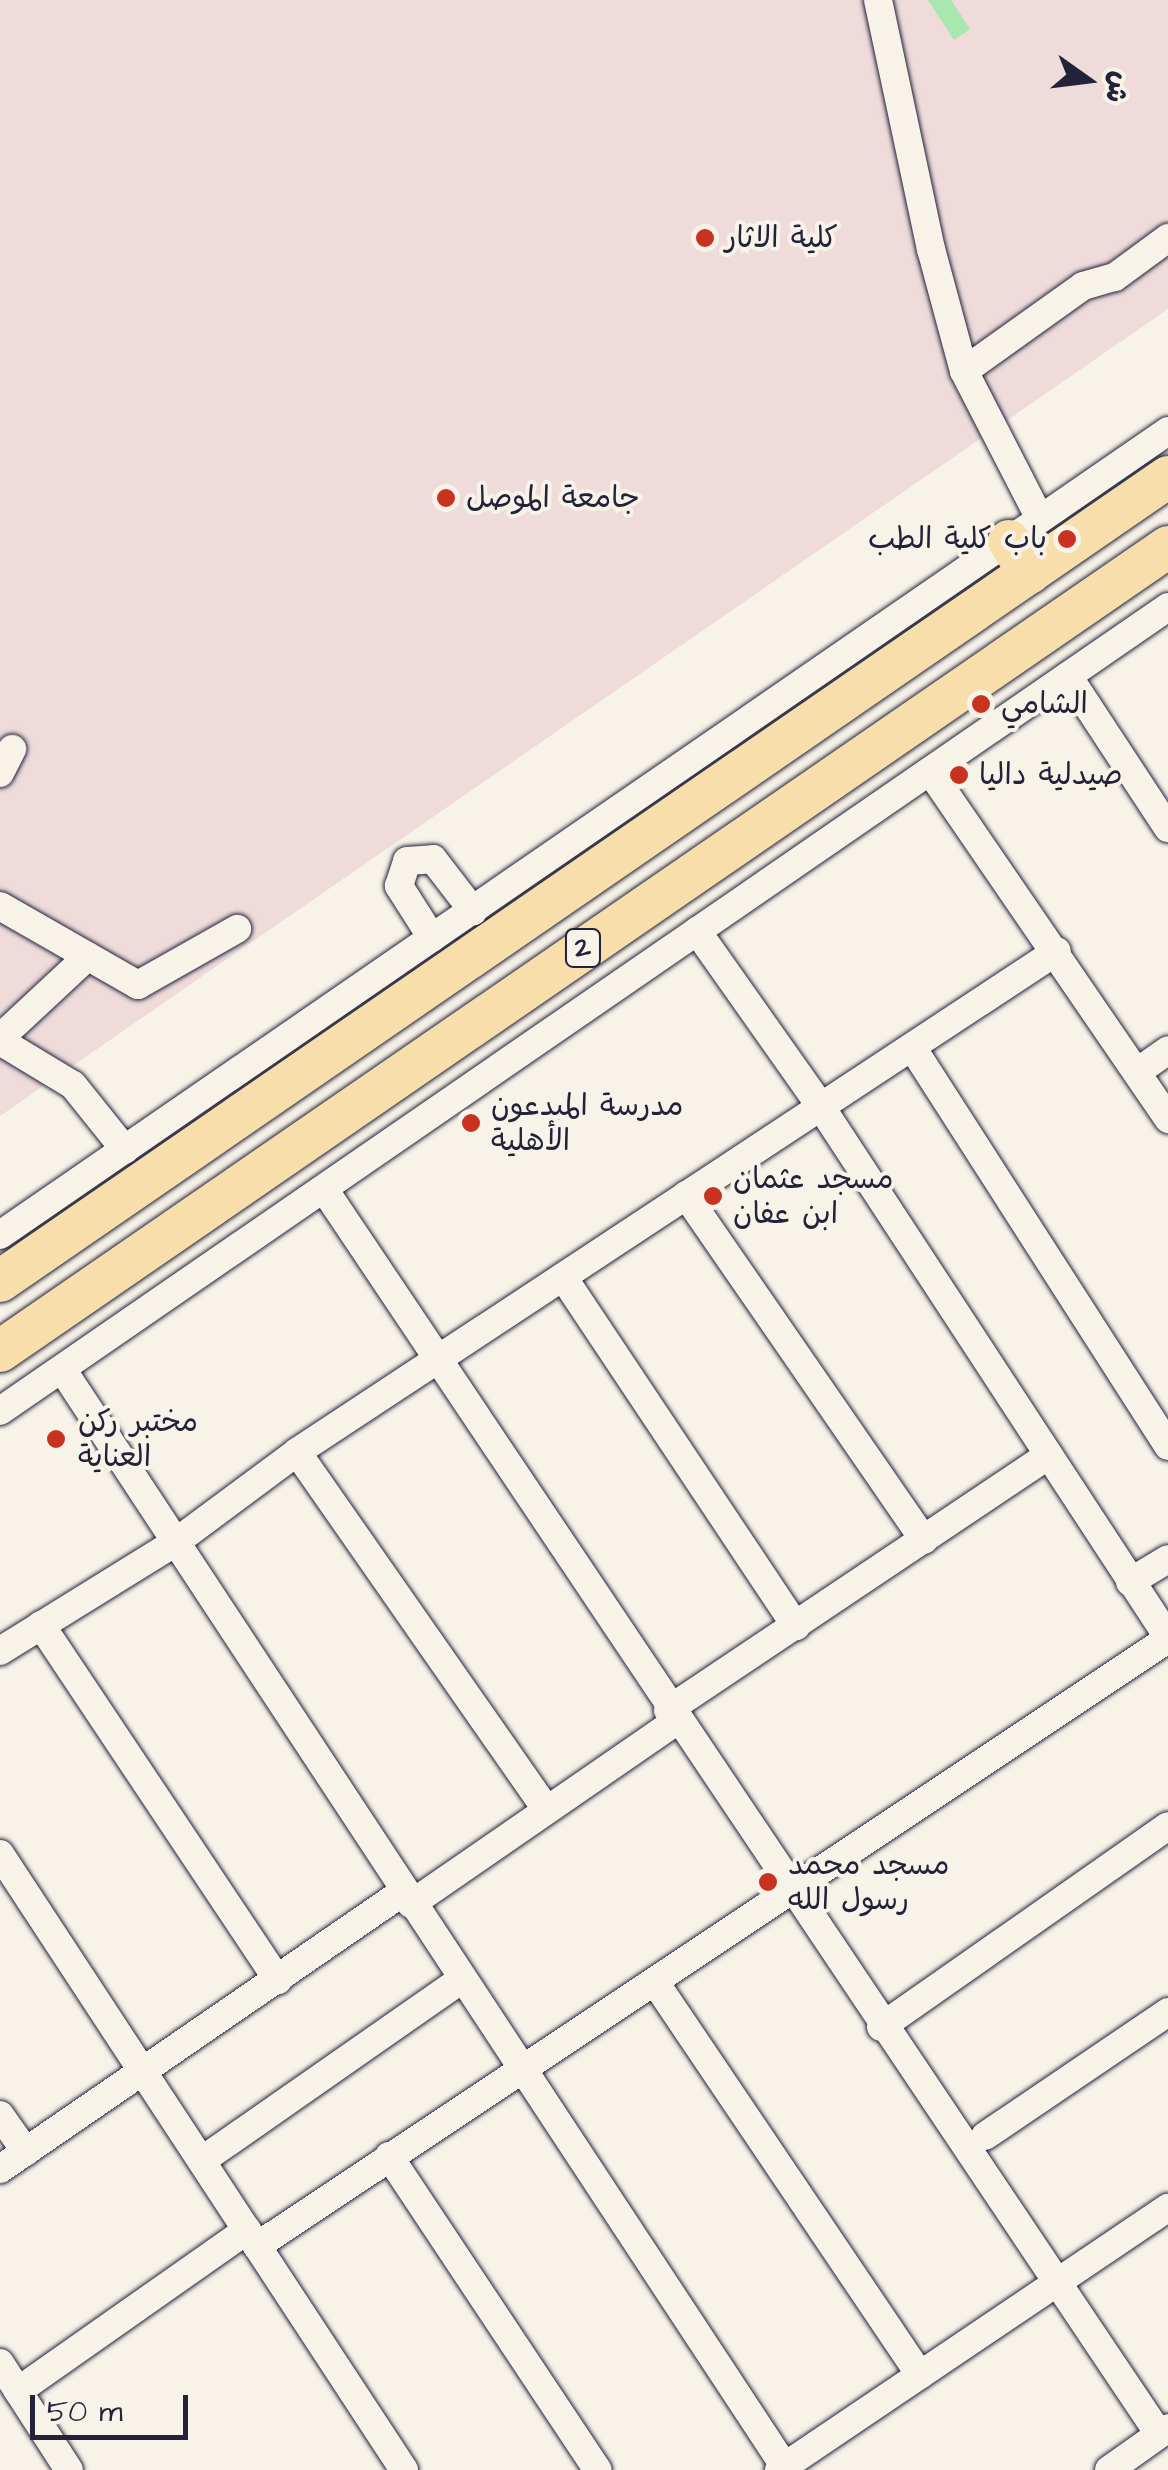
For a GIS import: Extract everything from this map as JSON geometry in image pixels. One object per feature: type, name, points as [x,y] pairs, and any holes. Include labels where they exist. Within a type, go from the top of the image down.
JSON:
[{"type":"highway","name":"2","points":[[0,1281],[639,845],[1026,544],[1168,477]]},
{"type":"highway","name":"2","points":[[0,1350],[1168,547]]},
{"type":"highway","points":[[639,845],[668,890]]},
{"type":"street","points":[[878,0],[930,249],[964,371],[1026,544]]},
{"type":"street","points":[[964,371],[1083,286],[1115,277],[1168,238]]},
{"type":"street","points":[[0,1234],[473,910],[1026,544],[1168,431]]},
{"type":"street","points":[[0,1412],[1168,607]]},
{"type":"street","points":[[1068,676],[1168,828]]},
{"type":"street","points":[[930,771],[1057,951],[1168,1119]]},
{"type":"street","points":[[432,938],[399,886],[407,861],[432,859],[473,910]]},
{"type":"street","points":[[0,906],[138,985],[236,928]]},
{"type":"street","points":[[18,2391],[792,1894],[1168,1638],[821,1106],[697,931]]},
{"type":"street","points":[[0,1651],[176,1542],[297,1452],[1057,951]]},
{"type":"street","points":[[88,956],[0,1040],[73,1086],[125,1150]]},
{"type":"street","points":[[912,1046],[1168,1446]]},
{"type":"street","points":[[1136,1072],[1168,1050]]},
{"type":"street","points":[[324,1188],[435,1361],[1054,2285],[1164,2431],[1109,2470]]},
{"type":"street","points":[[686,1196],[924,1540]]},
{"type":"street","points":[[562,1277],[796,1626]]},
{"type":"street","points":[[62,1369],[461,1980],[523,2066],[783,2469],[1168,2208]]},
{"type":"street","points":[[297,1452],[546,1809]]},
{"type":"street","points":[[0,2170],[278,1980],[546,1809],[796,1626],[1050,1455]]},
{"type":"street","points":[[1130,1582],[1168,1559]]},
{"type":"street","points":[[41,1625],[278,1980]]},
{"type":"street","points":[[882,2027],[1168,1826]]},
{"type":"street","points":[[0,1854],[204,2158],[404,2470]]},
{"type":"street","points":[[204,2158],[461,1980]]},
{"type":"street","points":[[655,1982],[920,2375]]},
{"type":"street","points":[[985,2136],[1168,2012]]},
{"type":"street","points":[[0,2115],[26,2152]]},
{"type":"street","points":[[389,2156],[598,2470]]},
{"type":"street","points":[[0,2363],[69,2470]]},
{"type":"shaded area","name":"جامعة الموصل","points":[[0,0],[1168,0],[1168,309],[0,1116]]},
{"type":"green space","points":[[928,0],[951,0],[970,29],[954,40]]},
{"type":"place","name":"كلية الاثار","points":[[705,238]]},
{"type":"place","name":"جامعة الموصل","points":[[446,498]]},
{"type":"place","name":"باب كلية الطب","points":[[1067,539]]},
{"type":"place","name":"الشامي","points":[[981,704]]},
{"type":"place","name":"صيدلية داليا","points":[[959,775]]},
{"type":"place","name":"مدرسة المبدعون الأهلية","points":[[471,1123]]},
{"type":"place","name":"مسجد عثمان ابن عفان","points":[[713,1196]]},
{"type":"place","name":"مختبر ركن العناية","points":[[56,1439]]},
{"type":"place","name":"مسجد محمد رسول الله","points":[[768,1882]]}]
